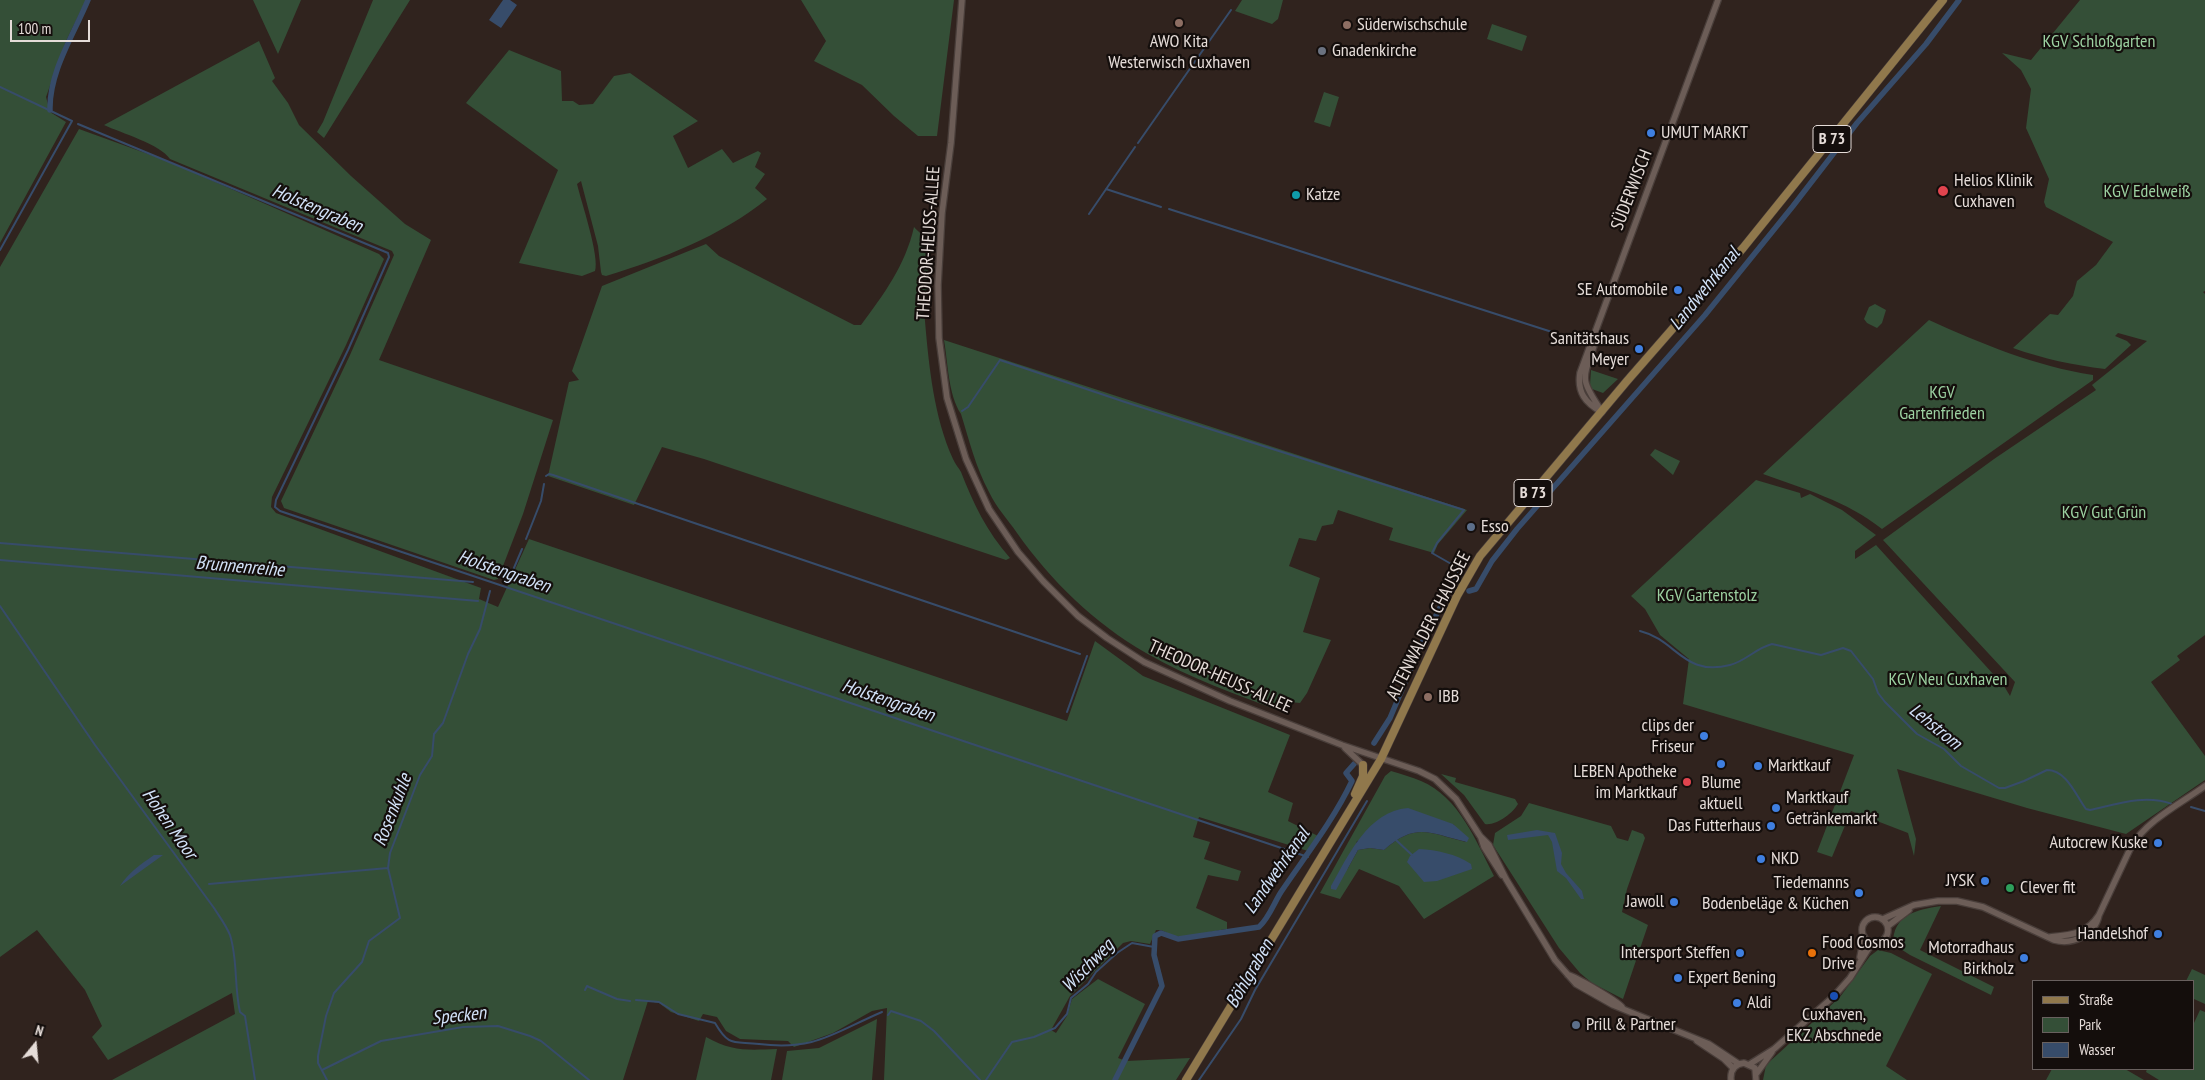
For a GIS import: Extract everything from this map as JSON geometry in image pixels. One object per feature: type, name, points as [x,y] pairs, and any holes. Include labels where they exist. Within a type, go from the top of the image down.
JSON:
[{"type":"main road","name":"ALTENWALDER CHAUSSEE","points":[[1186,1080],[1381,759],[1467,576],[1500,531],[1743,248],[1943,0]]},
{"type":"main road","name":"ALTENWALDER CHAUSSEE","points":[[1345,819],[1361,782],[1363,765]]},
{"type":"street","name":"SÜDERWISCH","points":[[1602,412],[1591,406],[1582,395],[1578,380],[1718,0]]},
{"type":"street","name":"THEODOR-HEUSS-ALLEE","points":[[963,1],[948,168],[942,213],[938,285],[942,373],[954,427],[968,464],[989,508],[1018,552],[1042,581],[1070,609],[1107,638],[1144,662],[1185,682],[1342,745],[1419,771],[1435,779],[1456,799],[1480,836],[1490,845],[1506,879],[1555,960],[1568,975],[1574,976],[1595,990],[1612,998],[1624,1008],[1696,1040]]},
{"type":"street","points":[[1342,745],[1363,765]]},
{"type":"street","points":[[1857,966],[1864,937],[1862,929],[1867,919],[1875,917],[1883,919],[1920,904],[1947,901],[1974,904],[2050,937],[2077,936],[2090,932],[2098,921],[2099,915],[2131,847],[2138,837],[2149,826],[2205,786]]},
{"type":"street","points":[[1888,926],[1920,904]]},
{"type":"street","points":[[1864,937],[1872,943],[1880,942],[1886,938],[1888,926],[1883,919]]},
{"type":"street","points":[[1731,1080],[1733,1068],[1739,1064],[1750,1064],[1774,1049],[1834,996],[1850,978],[1872,943]]},
{"type":"street","points":[[1696,1040],[1716,1048],[1739,1064]]},
{"type":"street","points":[[1696,1040],[1704,1048],[1724,1059],[1733,1068]]},
{"type":"street","points":[[1756,1080],[1757,1073],[1774,1049]]},
{"type":"street","points":[[1750,1064],[1757,1073]]},
{"type":"green space","points":[[0,0],[86,0],[66,41],[46,97],[50,112],[66,122],[0,243]]},
{"type":"green space","points":[[253,0],[301,0],[278,54]]},
{"type":"green space","points":[[373,0],[410,0],[324,138],[317,132],[323,122]]},
{"type":"green space","points":[[801,0],[954,0],[937,136],[918,136],[862,85],[814,61],[826,41]]},
{"type":"green space","points":[[1242,0],[1283,0],[1278,19],[1272,24],[1235,11]]},
{"type":"green space","points":[[2080,0],[2205,0],[2205,291],[2203,292],[2205,294],[2205,635],[2177,656],[2180,660],[2151,682],[2205,756],[2205,780],[2126,834],[2027,808],[1897,769],[1916,839],[1914,856],[1908,833],[1851,811],[1832,857],[1817,852],[1854,755],[1683,704],[1689,659],[1660,635],[1645,609],[1631,596],[1756,480],[1800,493],[1801,498],[1810,494],[1842,510],[1876,535],[1855,551],[1855,559],[1876,545],[2004,686],[2010,696],[2015,682],[1883,540],[1994,459],[2096,390],[2092,385],[2147,341],[2118,333],[2115,336],[2127,341],[2131,345],[2105,369],[2059,361],[2013,348],[2050,314],[2058,315],[2073,296],[2077,281],[2096,265],[2113,242],[2046,207],[2044,202],[2049,179],[2026,128],[2031,89],[2021,70],[2002,53],[2031,60]]},
{"type":"green space","points":[[1492,24],[1527,36],[1522,51],[1487,39]]},
{"type":"green space","points":[[259,41],[275,78],[272,81],[288,103],[299,125],[351,176],[405,224],[431,240],[379,360],[553,420],[523,514],[498,579],[494,580],[284,508],[281,501],[350,355],[394,255],[392,251],[170,159],[158,148],[104,125]]},
{"type":"green space","points":[[509,50],[561,71],[562,101],[573,101],[579,105],[593,104],[614,76],[630,73],[698,121],[673,136],[688,168],[722,149],[733,163],[758,151],[761,153],[755,167],[765,174],[755,188],[767,199],[711,235],[669,254],[606,276],[602,275],[601,272],[598,246],[581,181],[577,184],[593,242],[595,271],[582,276],[519,263],[558,170],[466,103]]},
{"type":"green space","points":[[1324,92],[1339,97],[1330,127],[1314,122]]},
{"type":"green space","points":[[79,129],[170,162],[379,254],[384,259],[346,345],[272,497],[271,507],[276,513],[481,588],[479,599],[498,607],[529,539],[1067,721],[1095,641],[1143,676],[1290,735],[1268,792],[1293,803],[1288,821],[1318,836],[1308,851],[1199,817],[1193,837],[1210,842],[1204,859],[1241,871],[1238,881],[1208,875],[1196,908],[1227,922],[1227,929],[1181,936],[1156,930],[1150,944],[1131,941],[1123,943],[1070,996],[1051,1030],[1056,1033],[1067,1016],[1072,999],[1098,979],[1145,1004],[1118,1058],[1126,1061],[1190,1058],[1176,1080],[884,1080],[887,1008],[872,1011],[833,1033],[794,1047],[788,1041],[740,1039],[726,1031],[717,1017],[703,1014],[699,1021],[671,1012],[659,1003],[648,1001],[623,1080],[112,1080],[235,1014],[232,993],[108,1060],[92,1037],[102,1026],[85,990],[37,930],[0,957],[0,267]]},
{"type":"green space","points":[[914,227],[926,242],[928,252],[925,321],[931,374],[941,426],[953,459],[961,472],[981,517],[994,538],[1010,558],[1006,560],[704,459],[662,447],[634,505],[548,476],[569,382],[579,380],[572,371],[602,286],[706,244],[719,256],[854,325],[861,325],[893,279],[905,254]]},
{"type":"green space","points":[[1875,304],[1886,310],[1882,323],[1877,328],[1867,323],[1864,319],[1869,307]]},
{"type":"green space","name":"KGV Gartenfrieden","points":[[1929,320],[2009,353],[2050,366],[2093,375],[2093,380],[1882,529],[1869,519],[1840,503],[1763,474]]},
{"type":"green space","points":[[944,340],[1467,510],[1438,544],[1434,553],[1389,540],[1393,528],[1338,510],[1333,524],[1322,526],[1316,541],[1299,538],[1289,566],[1320,578],[1303,632],[1331,640],[1307,693],[1300,703],[1290,702],[1285,713],[1196,678],[1146,653],[1091,615],[1044,568],[1002,513],[984,483],[961,414],[953,397]]},
{"type":"green space","points":[[1591,370],[1618,379],[1603,393],[1592,389],[1590,385]]},
{"type":"green space","points":[[1655,449],[1680,461],[1673,475],[1650,455]]},
{"type":"green space","points":[[1391,771],[1414,778],[1434,788],[1446,798],[1465,821],[1494,876],[1424,919],[1399,886],[1359,869],[1340,899],[1320,893],[1385,776]],"holes":[[[1453,824],[1466,842],[1433,833],[1424,832],[1406,835],[1384,850],[1370,848],[1358,850],[1347,870],[1357,841]]]},
{"type":"green space","points":[[1441,774],[1456,778],[1455,782],[1515,799],[1518,804],[1504,818],[1494,823],[1485,824],[1464,795]]},
{"type":"green space","points":[[1529,803],[1611,826],[1617,838],[1628,841],[1632,830],[1643,834],[1645,838],[1627,889],[1622,912],[1648,925],[1623,999],[1592,983],[1580,973],[1559,948],[1493,845],[1495,833],[1521,816]]},
{"type":"green space","points":[[1941,906],[1920,950],[1994,987],[1991,995],[1910,955],[1893,944],[1894,934],[1901,920],[1914,912]]},
{"type":"green space","points":[[1878,950],[1891,953],[1932,974],[1886,1066],[1907,1080],[1763,1080],[1766,1065],[1840,997],[1870,956]]},
{"type":"green space","points":[[2192,969],[2205,975],[2205,1004],[2195,999],[2195,980],[2186,980]]},
{"type":"green space","points":[[2200,1010],[2205,1012],[2205,1080],[2159,1080],[2146,1072],[2147,1070],[2195,1070],[2195,1021]]},
{"type":"green space","points":[[877,1019],[872,1080],[782,1080],[787,1051],[819,1048]]},
{"type":"green space","points":[[706,1037],[733,1048],[749,1050],[777,1049],[771,1080],[696,1080]]},
{"type":"green space","points":[[2051,1070],[2127,1070],[2144,1080],[2046,1080]]},
{"type":"water","points":[[503,0],[510,0],[517,5],[501,28],[489,20]]},
{"type":"water","points":[[1408,808],[1453,824],[1469,838],[1467,842],[1424,832],[1406,835],[1384,850],[1370,848],[1358,850],[1336,890],[1331,889],[1352,849],[1371,826],[1381,817],[1394,811]]},
{"type":"water","points":[[1537,830],[1555,833],[1562,853],[1561,864],[1566,873],[1582,891],[1584,899],[1581,899],[1566,878],[1557,871],[1552,842],[1548,835],[1508,840],[1507,835]]},
{"type":"water","points":[[1419,849],[1453,855],[1471,864],[1472,869],[1437,881],[1424,882],[1407,862],[1410,856]]},
{"type":"water","points":[[154,855],[163,855],[120,886],[131,873]]},
{"type":"waterway","points":[[50,110],[51,96],[58,67],[88,0]]},
{"type":"waterway","name":"Landwehrkanal","points":[[1469,591],[1476,589],[1492,561],[1517,529],[1705,315],[1857,123],[1926,44],[1959,0]]},
{"type":"waterway","points":[[1138,143],[1231,10]]},
{"type":"waterway","points":[[0,87],[72,121],[0,250]]},
{"type":"waterway","name":"Holstengraben","points":[[78,124],[388,253],[389,257],[348,350],[276,500],[275,507],[280,511],[1308,857]]},
{"type":"waterway","points":[[1089,214],[1135,147]]},
{"type":"waterway","points":[[1106,189],[1161,207]]},
{"type":"waterway","points":[[1169,209],[1580,341]]},
{"type":"waterway","points":[[962,411],[968,407],[1000,360],[1125,402],[1464,510],[1437,543],[1432,553],[1460,569],[1449,590]]},
{"type":"waterway","points":[[546,476],[549,474],[553,475],[1080,654]]},
{"type":"waterway","points":[[526,539],[541,501],[544,484]]},
{"type":"waterway","points":[[0,543],[473,582]]},
{"type":"waterway","points":[[508,582],[522,549]]},
{"type":"waterway","name":"Brunnenreihe","points":[[0,560],[478,601]]},
{"type":"waterway","name":"Landwehrkanal","points":[[1374,743],[1390,718],[1420,647],[1449,590]]},
{"type":"waterway","name":"Rosenkuhle","points":[[327,1080],[318,1063],[326,1016],[334,993],[362,962],[369,941],[400,918],[388,868],[390,853],[420,775],[432,756],[434,734],[443,723],[468,654],[480,629],[490,591]]},
{"type":"waterway","name":"Hohen Moor","points":[[0,606],[95,745],[227,928],[235,964],[238,1003],[240,1012],[245,1016],[255,1080]]},
{"type":"waterway","name":"Lehstrom","points":[[1640,631],[1653,636],[1681,656],[1701,666],[1730,665],[1772,644],[1821,655],[1843,648],[1851,651],[1873,679],[1878,693],[1885,702],[1917,734],[1944,749],[1961,766],[1999,788],[2005,788],[2024,781],[2047,770],[2060,774],[2086,809],[2090,810],[2141,800],[2162,801],[2172,804]]},
{"type":"waterway","points":[[1067,712],[1087,656]]},
{"type":"waterway","name":"Landwehrkanal","points":[[1115,1080],[1162,986],[1154,955],[1155,936],[1161,933],[1178,939],[1259,927],[1345,796],[1352,781],[1346,773],[1354,764]]},
{"type":"waterway","name":"Böhlgraben","points":[[1199,1080],[1241,1019],[1255,990],[1367,801]]},
{"type":"waterway","name":"Lehstrom","points":[[2191,807],[2205,811]]},
{"type":"waterway","points":[[1396,840],[1412,855]]},
{"type":"waterway","points":[[209,884],[388,868]]},
{"type":"waterway","name":"Wischweg","points":[[986,1080],[1012,1042],[1034,1037],[1055,1028],[1067,1014],[1071,998],[1088,984],[1096,972],[1117,953],[1132,943],[1154,947]]},
{"type":"waterway","points":[[585,990],[587,986],[617,999],[630,1001]]},
{"type":"waterway","points":[[636,1000],[659,1002],[678,1014],[715,1023],[724,1036],[732,1041],[778,1045],[795,1045],[823,1038],[882,1012]]},
{"type":"waterway","points":[[888,1015],[891,1011],[921,1021],[934,1031],[980,1080]]},
{"type":"waterway","name":"Specken","points":[[322,1070],[381,1041],[463,1027],[498,1026],[541,1041],[589,1080]]},
{"type":"place","name":"AWO Kita Westerwisch Cuxhaven","points":[[1179,23]]},
{"type":"place","name":"Süderwischschule","points":[[1347,25]]},
{"type":"place","name":"Gnadenkirche","points":[[1322,51]]},
{"type":"place","name":"UMUT MARKT","points":[[1651,133]]},
{"type":"place","name":"Helios Klinik Cuxhaven","points":[[1943,191]]},
{"type":"place","name":"Katze","points":[[1296,195]]},
{"type":"place","name":"SE Automobile","points":[[1678,290]]},
{"type":"place","name":"Sanitätshaus Meyer","points":[[1639,349]]},
{"type":"place","name":"Esso","points":[[1471,527]]},
{"type":"place","name":"IBB","points":[[1428,697]]},
{"type":"place","name":"clips der Friseur","points":[[1704,736]]},
{"type":"place","name":"Blume aktuell","points":[[1721,764]]},
{"type":"place","name":"Marktkauf","points":[[1758,766]]},
{"type":"place","name":"LEBEN Apotheke im Marktkauf","points":[[1687,782]]},
{"type":"place","name":"Marktkauf Getränkemarkt","points":[[1776,808]]},
{"type":"place","name":"Das Futterhaus","points":[[1771,826]]},
{"type":"place","name":"Autocrew Kuske","points":[[2158,843]]},
{"type":"place","name":"NKD","points":[[1761,859]]},
{"type":"place","name":"JYSK","points":[[1985,881]]},
{"type":"place","name":"Clever fit","points":[[2010,888]]},
{"type":"place","name":"Tiedemanns Bodenbeläge & Küchen","points":[[1859,893]]},
{"type":"place","name":"Jawoll","points":[[1674,902]]},
{"type":"place","name":"Handelshof","points":[[2158,934]]},
{"type":"place","name":"Intersport Steffen","points":[[1740,953]]},
{"type":"place","name":"Food Cosmos Drive","points":[[1812,953]]},
{"type":"place","name":"Motorradhaus Birkholz","points":[[2024,958]]},
{"type":"place","name":"Expert Bening","points":[[1678,978]]},
{"type":"place","name":"Cuxhaven, EKZ Abschnede","points":[[1834,996]]},
{"type":"place","name":"Aldi","points":[[1737,1003]]},
{"type":"place","name":"Prill & Partner","points":[[1576,1025]]},
{"type":"park label","name":"KGV Schloßgarten","points":[[2099,42]]},
{"type":"park label","name":"KGV Edelweiß","points":[[2147,192]]},
{"type":"park label","name":"KGV Gut Grün","points":[[2104,513]]},
{"type":"park label","name":"KGV Gartenstolz","points":[[1707,596]]},
{"type":"park label","name":"KGV Neu Cuxhaven","points":[[1948,680]]}]
